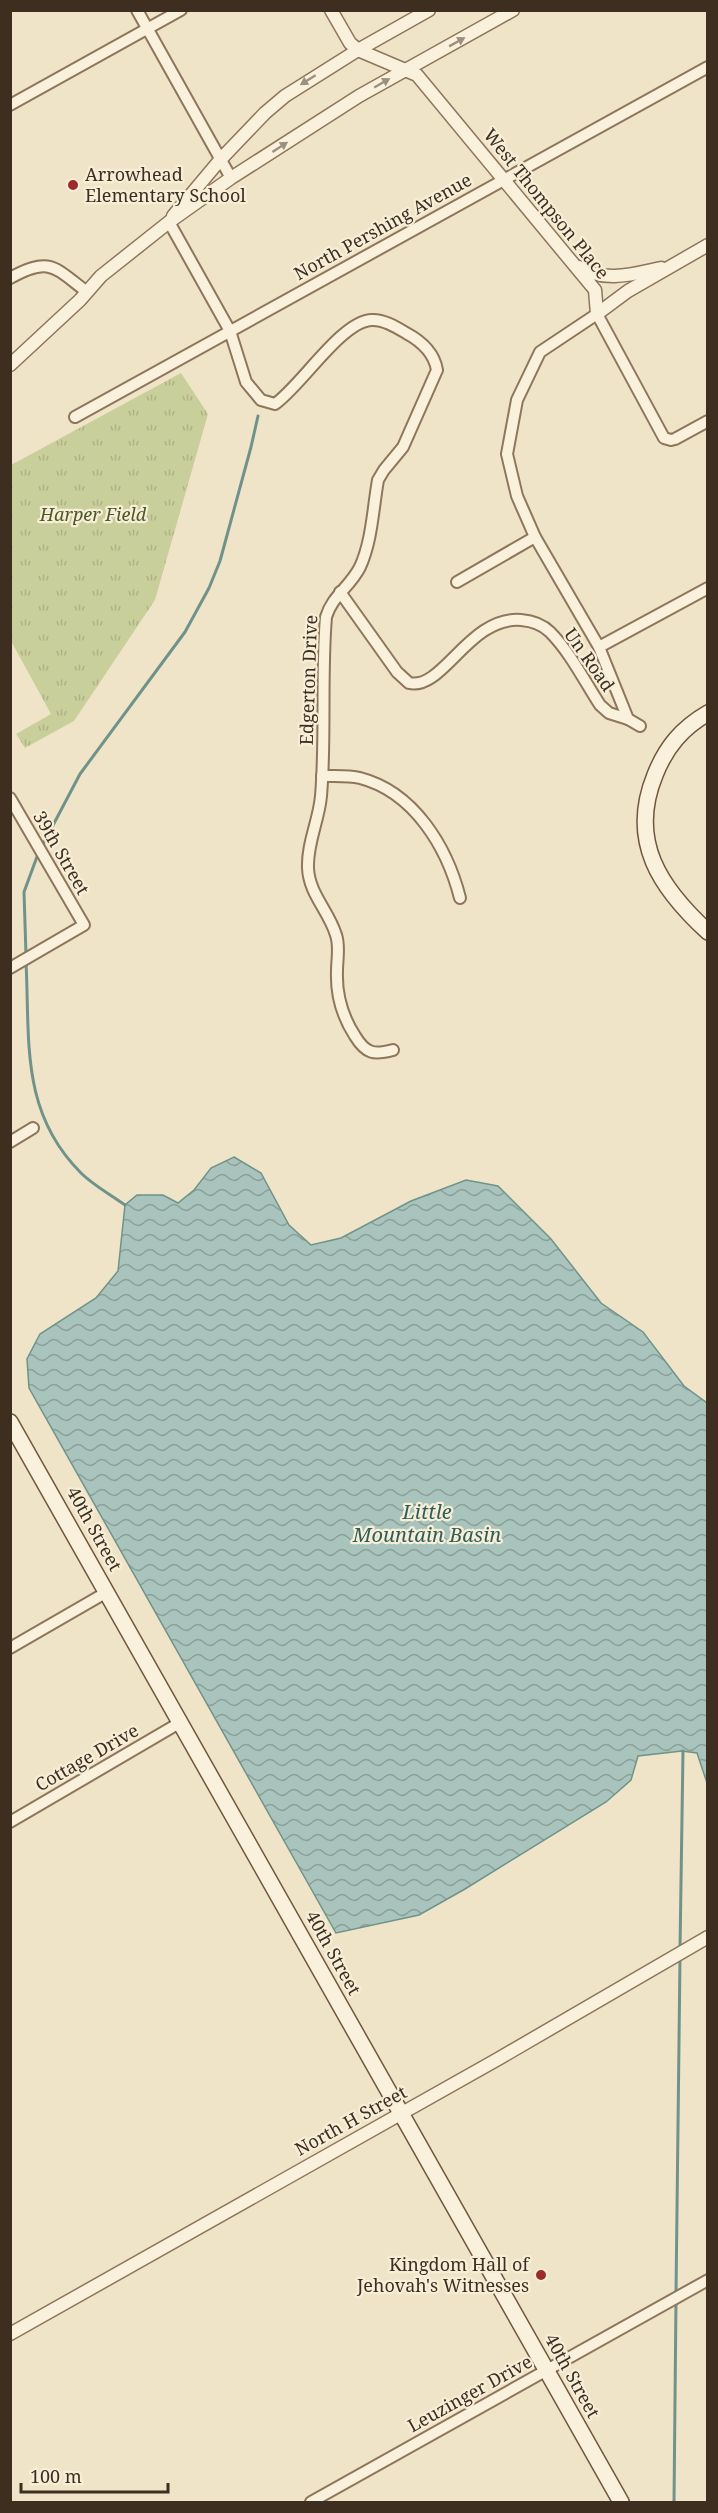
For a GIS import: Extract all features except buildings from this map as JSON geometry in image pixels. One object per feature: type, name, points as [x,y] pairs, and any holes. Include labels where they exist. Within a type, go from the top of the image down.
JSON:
[{"type":"main road","points":[[708,713],[688,726],[669,746],[652,781],[645,810],[647,844],[657,870],[668,890],[708,932]]},
{"type":"main road","name":"40th Street","points":[[10,1422],[621,2502]]},
{"type":"street","points":[[137,10],[231,178]]},
{"type":"street","points":[[10,105],[181,10]]},
{"type":"street","points":[[332,10],[350,43],[358,50]]},
{"type":"street","points":[[169,222],[220,160],[265,113],[285,96],[358,50],[429,10]]},
{"type":"street","points":[[10,365],[101,276],[169,222],[231,178],[358,96],[513,10]]},
{"type":"street","name":"West Thompson Place","points":[[358,50],[417,75],[573,263],[594,290],[597,314],[661,433],[667,440],[675,439],[708,421]]},
{"type":"street","name":"North Pershing Avenue","points":[[75,417],[708,67]]},
{"type":"street","name":"Edgerton Drive","points":[[169,222],[230,331],[246,382],[261,400],[275,404],[290,392],[318,359],[348,331],[360,323],[371,320],[382,321],[406,333],[429,350],[435,360],[437,370],[403,447],[378,480],[371,523],[359,568],[329,607],[326,617],[322,776],[318,817],[310,843],[308,871],[314,892],[337,937],[339,1004],[350,1029],[362,1046],[375,1054],[393,1050]]},
{"type":"street","points":[[640,726],[628,719],[599,647],[536,537],[517,496],[507,454],[517,400],[540,352],[628,291],[708,245]]},
{"type":"street","points":[[573,263],[588,272],[605,276],[620,276],[672,266]]},
{"type":"street","points":[[10,278],[31,266],[45,265],[57,270],[87,292]]},
{"type":"street","points":[[457,582],[536,537]]},
{"type":"street","points":[[599,647],[708,588]]},
{"type":"street","name":"Un Road","points":[[340,592],[398,672],[409,683],[419,684],[436,674],[484,629],[511,620],[535,622],[551,633],[600,705],[609,713],[628,719]]},
{"type":"street","points":[[322,776],[357,777],[391,791],[407,805],[432,832],[454,876],[460,898]]},
{"type":"street","name":"39th Street","points":[[10,798],[84,925],[10,968]]},
{"type":"street","points":[[10,1142],[33,1128]]},
{"type":"street","points":[[10,1648],[107,1592]]},
{"type":"street","name":"Cottage Drive","points":[[10,1822],[181,1722]]},
{"type":"street","name":"North H Street","points":[[10,2334],[401,2114],[708,1937]]},
{"type":"street","name":"Leuzinger Drive","points":[[311,2502],[708,2280]]},
{"type":"green space","name":"Harper Field","points":[[181,373],[208,414],[155,600],[74,721],[25,748],[16,734],[51,714],[11,641],[11,465]]},
{"type":"water","name":"Little Mountain Basin","points":[[234,1157],[261,1173],[289,1225],[311,1245],[341,1238],[411,1201],[466,1180],[498,1186],[551,1239],[601,1303],[643,1332],[684,1386],[707,1403],[707,1783],[697,1753],[682,1751],[638,1756],[631,1780],[606,1802],[465,1889],[419,1915],[336,1933],[29,1388],[27,1359],[40,1334],[96,1298],[118,1271],[125,1205],[137,1195],[163,1195],[178,1203],[194,1190],[211,1168]]},
{"type":"waterway","points":[[41,848],[80,774],[185,632],[209,588],[220,561],[258,416]]},
{"type":"waterway","points":[[26,955],[24,892],[38,854]]},
{"type":"waterway","points":[[26,962],[32,1074],[47,1125],[61,1150],[81,1173],[125,1205]]},
{"type":"waterway","points":[[680,1949],[683,1751]]},
{"type":"waterway","points":[[676,2294],[680,1958]]},
{"type":"waterway","points":[[674,2502],[676,2300]]},
{"type":"place","name":"Arrowhead Elementary School","points":[[73,185]]},
{"type":"place","name":"Kingdom Hall of Jehovah's Witnesses","points":[[541,2275]]}]
